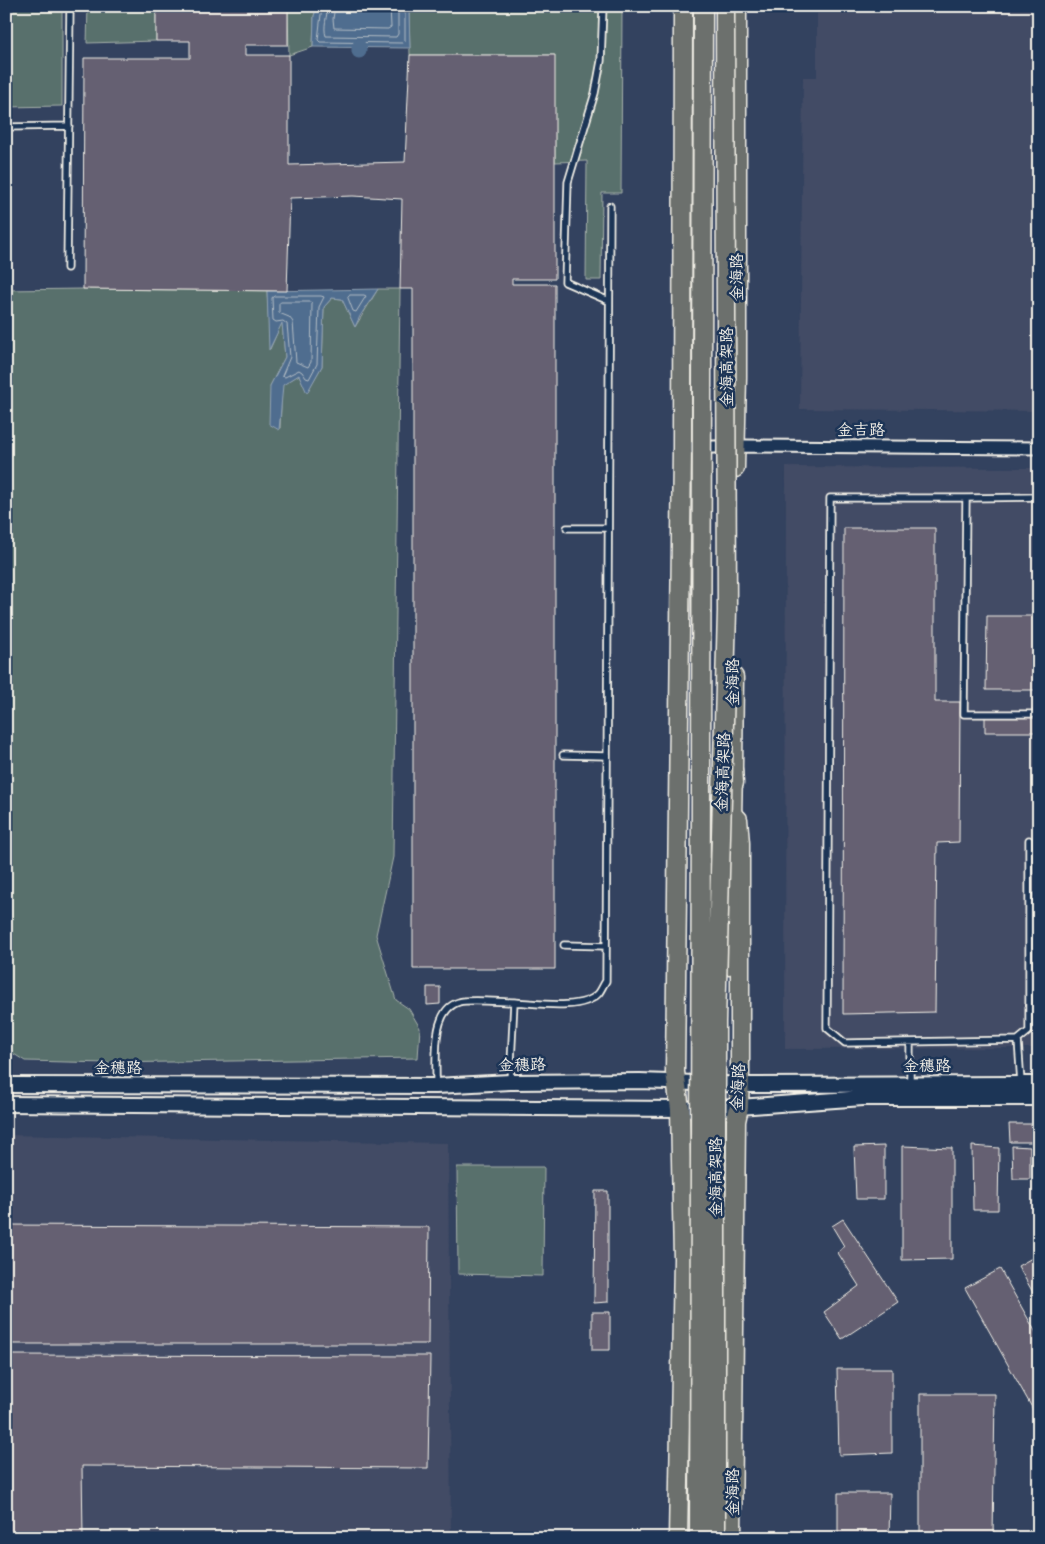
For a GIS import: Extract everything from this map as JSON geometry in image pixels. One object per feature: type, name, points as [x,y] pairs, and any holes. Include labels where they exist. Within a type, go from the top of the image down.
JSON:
[{"type":"main road","points":[[678,1538],[682,1259],[680,1109],[676,1083],[682,448],[683,6]]},
{"type":"main road","name":"金海高架路","points":[[699,1538],[703,6]]},
{"type":"main road","name":"金海高架路","points":[[716,1538],[716,1022],[727,611],[725,6]]},
{"type":"main road","name":"金海路","points":[[732,1538],[736,1121],[740,1084],[740,843],[733,769],[737,376],[737,6]]},
{"type":"main road","points":[[720,1538],[728,965],[733,769]]},
{"type":"street","name":"金吉路","points":[[682,448],[1039,448]]},
{"type":"street","name":"金穗路","points":[[6,1085],[436,1086],[510,1082],[662,1081],[740,1084],[1039,1084]]},
{"type":"street","name":"金穗路","points":[[6,1104],[680,1109],[739,1107],[863,1098],[1039,1098]]},
{"type":"lane","points":[[67,268],[70,6]]},
{"type":"lane","points":[[603,6],[601,60],[595,94],[568,182],[565,282],[609,300]]},
{"type":"lane","points":[[6,127],[69,126]]},
{"type":"lane","points":[[436,1086],[437,1032],[449,1008],[460,1001],[571,1004],[585,1002],[598,994],[606,980],[610,206]]},
{"type":"lane","points":[[1029,840],[1029,1032],[1018,1040],[846,1043],[827,1028],[830,498],[1039,497]]},
{"type":"lane","points":[[966,498],[964,714],[1039,714]]},
{"type":"lane","points":[[567,528],[608,528]]},
{"type":"lane","points":[[563,755],[607,756]]},
{"type":"lane","points":[[564,945],[606,946]]},
{"type":"lane","points":[[510,1082],[514,1002]]},
{"type":"lane","points":[[1018,1040],[1021,1084]]},
{"type":"lane","points":[[910,1042],[910,1099]]},
{"type":"shaded area","points":[[817,6],[1039,6],[1039,411],[800,409],[803,77],[817,77]]},
{"type":"shaded area","points":[[786,467],[1039,468],[1039,1048],[785,1049]]},
{"type":"shaded area","points":[[6,1135],[448,1143],[451,1538],[6,1538]]},
{"type":"green space","points":[[6,6],[62,6],[62,106],[6,107]]},
{"type":"green space","points":[[88,6],[156,6],[156,41],[87,43]]},
{"type":"green space","points":[[288,6],[317,6],[314,16],[313,47],[289,55]]},
{"type":"green space","points":[[410,6],[622,6],[621,193],[602,193],[601,280],[586,280],[587,161],[555,162],[554,55],[410,55]]},
{"type":"green space","points":[[378,289],[400,289],[393,857],[376,935],[396,1000],[409,1009],[420,1028],[418,1058],[109,1063],[25,1061],[6,1049],[6,290],[287,291],[267,291],[270,349],[282,322],[285,357],[270,386],[280,429],[282,385],[299,375],[307,392],[322,366],[324,307],[332,298],[342,299],[355,327]]},
{"type":"green space","points":[[457,1167],[544,1167],[543,1276],[458,1274]]},
{"type":"water","points":[[317,6],[410,6],[410,48],[313,47],[314,16]]},
{"type":"water","points":[[378,289],[355,327],[342,299],[332,298],[324,307],[322,366],[307,393],[299,375],[283,385],[279,430],[269,424],[270,386],[285,357],[282,323],[269,350],[267,291]]},
{"type":"building","points":[[156,6],[288,6],[288,45],[245,45],[245,55],[289,55],[289,165],[405,162],[410,55],[555,55],[555,279],[512,279],[512,284],[555,284],[555,969],[413,969],[413,289],[400,289],[402,199],[353,196],[290,198],[287,291],[83,289],[84,58],[190,58],[190,41],[156,41]]},
{"type":"building","points":[[844,528],[935,528],[935,702],[960,702],[959,842],[937,843],[935,1012],[843,1014]]},
{"type":"building","points":[[987,616],[1039,616],[1039,690],[986,690]]},
{"type":"building","points":[[985,714],[1039,714],[1039,732],[985,732]]},
{"type":"building","points":[[427,987],[440,987],[440,1004],[427,1005]]},
{"type":"building","points":[[1009,1124],[1039,1124],[1039,1142],[1010,1142]]},
{"type":"building","points":[[884,1146],[884,1199],[856,1199],[854,1147]]},
{"type":"building","points":[[902,1146],[952,1148],[952,1259],[902,1260]]},
{"type":"building","points":[[972,1146],[999,1148],[998,1210],[973,1210]]},
{"type":"building","points":[[1012,1146],[1030,1147],[1030,1179],[1013,1179]]},
{"type":"building","points":[[595,1191],[608,1191],[608,1302],[594,1303]]},
{"type":"building","points":[[843,1219],[898,1302],[842,1339],[824,1312],[859,1286],[838,1253],[844,1246],[832,1226]]},
{"type":"building","points":[[6,1225],[429,1227],[428,1344],[6,1344]]},
{"type":"building","points":[[1039,1254],[1039,1303],[1018,1266]]},
{"type":"building","points":[[1000,1269],[1039,1338],[1039,1420],[965,1288]]},
{"type":"building","points":[[592,1312],[610,1312],[610,1350],[592,1350]]},
{"type":"building","points":[[6,1355],[430,1356],[428,1468],[82,1466],[83,1538],[6,1538]]},
{"type":"building","points":[[837,1369],[892,1369],[892,1453],[839,1455]]},
{"type":"building","points":[[920,1394],[995,1394],[993,1538],[920,1538]]},
{"type":"building","points":[[838,1493],[890,1493],[889,1538],[838,1538]]}]
